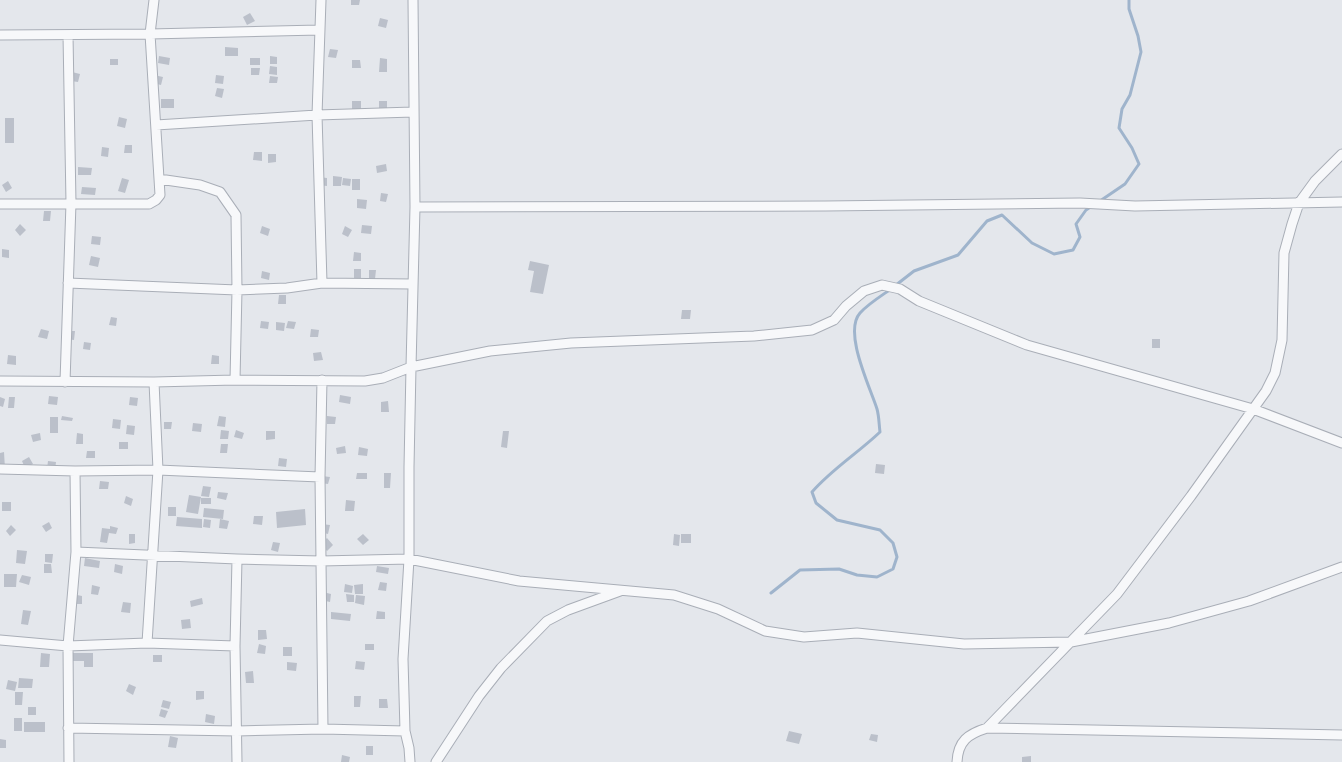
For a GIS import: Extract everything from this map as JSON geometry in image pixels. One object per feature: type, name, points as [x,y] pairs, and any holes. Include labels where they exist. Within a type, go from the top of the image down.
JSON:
[{"type":"street","points":[[0,204],[148,204],[156,200],[160,195],[150,34],[154,0]]},
{"type":"street","points":[[321,0],[317,115],[322,283]]},
{"type":"street","points":[[410,762],[405,731],[403,659],[409,559],[412,284],[415,207],[413,0]]},
{"type":"street","points":[[0,35],[319,30]]},
{"type":"street","points":[[64,382],[71,203],[68,35]]},
{"type":"street","points":[[156,125],[317,115],[414,112]]},
{"type":"street","points":[[987,728],[1117,594],[1254,409],[1275,373],[1282,340],[1284,253],[1299,203],[1315,181],[1342,154]]},
{"type":"street","points":[[159,179],[210,188],[220,192],[236,215],[235,380]]},
{"type":"street","points":[[415,207],[834,206],[1080,203],[1135,206],[1342,202]]},
{"type":"street","points":[[68,283],[237,290],[278,289],[322,283],[412,284]]},
{"type":"street","points":[[0,381],[365,381],[383,378],[411,367],[490,351],[571,343],[754,336],[812,330],[834,320],[846,306],[864,291],[882,285],[900,289],[919,301],[1027,345],[1254,409],[1342,443]]},
{"type":"street","points":[[322,380],[320,477],[323,729]]},
{"type":"street","points":[[147,643],[158,470],[154,382]]},
{"type":"street","points":[[0,469],[75,471],[158,470],[320,477]]},
{"type":"street","points":[[69,762],[68,646],[76,552],[75,471]]},
{"type":"street","points":[[76,552],[321,561],[409,559],[519,581],[674,595],[718,609],[765,631],[804,637],[857,633],[964,644],[1071,642],[1170,623],[1249,601],[1342,567]]},
{"type":"street","points":[[237,559],[234,646],[237,762]]},
{"type":"street","points":[[436,762],[479,696],[501,668],[547,621],[568,610],[623,590]]},
{"type":"street","points":[[0,640],[68,646],[147,643],[234,646]]},
{"type":"street","points":[[68,728],[405,731]]},
{"type":"street","points":[[957,762],[962,742],[972,733],[987,728],[1342,735]]},
{"type":"building","points":[[351,0],[360,0],[359,5],[351,5]]},
{"type":"building","points":[[250,13],[255,21],[247,25],[243,17]]},
{"type":"building","points":[[380,18],[388,20],[386,28],[378,26]]},
{"type":"building","points":[[225,47],[238,48],[238,56],[225,56]]},
{"type":"building","points":[[330,49],[338,50],[336,58],[328,57]]},
{"type":"building","points":[[159,56],[170,58],[169,65],[158,63]]},
{"type":"building","points":[[270,56],[277,57],[277,64],[270,64]]},
{"type":"building","points":[[250,58],[260,58],[260,65],[250,65]]},
{"type":"building","points":[[380,58],[387,59],[387,72],[379,72]]},
{"type":"building","points":[[110,59],[118,59],[118,65],[110,65]]},
{"type":"building","points":[[352,60],[360,60],[361,68],[352,68]]},
{"type":"building","points":[[270,66],[277,67],[277,75],[269,74]]},
{"type":"building","points":[[251,68],[260,68],[259,75],[251,75]]},
{"type":"building","points":[[72,72],[80,74],[78,82],[71,81]]},
{"type":"building","points":[[149,74],[163,77],[161,85],[148,82]]},
{"type":"building","points":[[216,75],[224,76],[223,84],[215,83]]},
{"type":"building","points":[[270,76],[278,77],[277,83],[269,83]]},
{"type":"building","points":[[217,88],[224,89],[222,98],[215,96]]},
{"type":"building","points":[[161,99],[174,99],[174,108],[161,108]]},
{"type":"building","points":[[352,101],[361,101],[361,109],[352,109]]},
{"type":"building","points":[[379,101],[387,101],[387,108],[379,108]]},
{"type":"building","points":[[119,117],[127,119],[125,128],[117,126]]},
{"type":"building","points":[[5,118],[14,118],[14,143],[5,143]]},
{"type":"building","points":[[125,145],[132,145],[132,153],[124,153]]},
{"type":"building","points":[[102,147],[109,148],[108,157],[101,156]]},
{"type":"building","points":[[254,152],[262,152],[262,161],[253,160]]},
{"type":"building","points":[[268,154],[276,154],[276,162],[268,163]]},
{"type":"building","points":[[386,164],[387,171],[377,173],[376,166]]},
{"type":"building","points":[[78,167],[92,168],[91,175],[78,175]]},
{"type":"building","points":[[333,176],[342,177],[341,186],[333,186]]},
{"type":"building","points":[[318,177],[327,178],[327,186],[318,185]]},
{"type":"building","points":[[122,178],[129,180],[125,193],[118,191]]},
{"type":"building","points":[[343,178],[351,179],[350,186],[342,185]]},
{"type":"building","points":[[352,179],[360,179],[360,190],[352,190]]},
{"type":"building","points":[[8,181],[12,188],[6,192],[2,185]]},
{"type":"building","points":[[82,187],[96,188],[95,195],[81,194]]},
{"type":"building","points":[[381,193],[388,194],[386,202],[380,201]]},
{"type":"building","points":[[357,199],[367,200],[366,209],[357,208]]},
{"type":"building","points":[[44,211],[51,211],[50,221],[43,221]]},
{"type":"building","points":[[20,224],[26,230],[20,236],[15,230]]},
{"type":"building","points":[[362,225],[372,226],[371,234],[361,233]]},
{"type":"building","points":[[262,226],[270,229],[268,236],[260,233]]},
{"type":"building","points":[[345,226],[352,230],[348,237],[342,234]]},
{"type":"building","points":[[92,236],[101,237],[100,245],[91,244]]},
{"type":"building","points":[[2,249],[9,250],[9,258],[2,257]]},
{"type":"building","points":[[354,252],[361,253],[361,261],[353,261]]},
{"type":"building","points":[[91,256],[100,258],[98,267],[89,265]]},
{"type":"building","points":[[530,261],[549,265],[543,294],[530,292],[534,271],[528,270]]},
{"type":"building","points":[[354,269],[361,269],[361,279],[354,279]]},
{"type":"building","points":[[369,270],[376,270],[375,279],[369,279]]},
{"type":"building","points":[[262,271],[270,273],[269,280],[261,278]]},
{"type":"building","points":[[279,295],[286,295],[286,304],[278,304]]},
{"type":"building","points":[[682,310],[691,310],[690,319],[681,319]]},
{"type":"building","points":[[111,317],[117,318],[116,326],[109,325]]},
{"type":"building","points":[[261,321],[269,322],[268,329],[260,328]]},
{"type":"building","points":[[288,321],[296,322],[294,329],[286,328]]},
{"type":"building","points":[[276,322],[285,323],[284,331],[276,330]]},
{"type":"building","points":[[41,329],[49,331],[47,339],[38,337]]},
{"type":"building","points":[[311,329],[319,330],[318,337],[310,337]]},
{"type":"building","points":[[67,331],[75,331],[74,340],[66,339]]},
{"type":"building","points":[[1152,339],[1160,339],[1160,348],[1152,348]]},
{"type":"building","points":[[84,342],[91,343],[90,350],[83,349]]},
{"type":"building","points":[[321,352],[323,360],[314,361],[313,353]]},
{"type":"building","points":[[8,355],[16,356],[16,365],[7,364]]},
{"type":"building","points":[[212,355],[219,356],[219,364],[211,364]]},
{"type":"building","points":[[340,395],[351,397],[350,404],[339,402]]},
{"type":"building","points":[[49,396],[58,397],[57,405],[48,404]]},
{"type":"building","points":[[0,397],[5,399],[3,407],[0,406]]},
{"type":"building","points":[[9,397],[15,397],[14,408],[8,408]]},
{"type":"building","points":[[130,397],[138,398],[137,406],[129,405]]},
{"type":"building","points":[[388,401],[389,412],[381,412],[381,402]]},
{"type":"building","points":[[62,416],[73,418],[72,421],[61,420]]},
{"type":"building","points":[[219,416],[226,417],[225,427],[217,426]]},
{"type":"building","points":[[327,416],[336,417],[335,424],[327,424]]},
{"type":"building","points":[[50,417],[58,417],[58,433],[50,433]]},
{"type":"building","points":[[113,419],[121,420],[120,429],[112,428]]},
{"type":"building","points":[[164,422],[172,422],[171,429],[164,429]]},
{"type":"building","points":[[193,423],[202,424],[201,432],[192,431]]},
{"type":"building","points":[[127,425],[135,426],[134,435],[126,434]]},
{"type":"building","points":[[221,430],[229,431],[228,439],[220,439]]},
{"type":"building","points":[[236,430],[244,433],[242,439],[234,437]]},
{"type":"building","points":[[266,431],[275,431],[275,439],[266,440]]},
{"type":"building","points":[[503,431],[509,431],[507,448],[501,447]]},
{"type":"building","points":[[40,433],[41,440],[33,442],[31,435]]},
{"type":"building","points":[[77,433],[83,434],[83,444],[76,444]]},
{"type":"building","points":[[119,442],[128,442],[128,449],[119,449]]},
{"type":"building","points":[[221,444],[228,444],[227,453],[220,453]]},
{"type":"building","points":[[345,446],[346,453],[337,454],[336,448]]},
{"type":"building","points":[[359,447],[368,449],[367,456],[358,455]]},
{"type":"building","points":[[87,451],[95,451],[95,458],[86,458]]},
{"type":"building","points":[[4,452],[5,469],[0,469],[0,453]]},
{"type":"building","points":[[29,457],[33,464],[25,468],[22,461]]},
{"type":"building","points":[[279,458],[287,459],[286,467],[278,466]]},
{"type":"building","points":[[48,461],[56,462],[55,470],[47,469]]},
{"type":"building","points":[[876,464],[885,465],[884,474],[875,473]]},
{"type":"building","points":[[357,473],[367,473],[367,479],[356,479]]},
{"type":"building","points":[[384,473],[391,473],[390,488],[384,488]]},
{"type":"building","points":[[322,476],[330,477],[328,484],[320,483]]},
{"type":"building","points":[[100,481],[109,482],[108,489],[99,489]]},
{"type":"building","points":[[203,486],[211,487],[209,497],[201,496]]},
{"type":"building","points":[[218,492],[228,493],[226,500],[217,498]]},
{"type":"building","points":[[189,495],[201,497],[198,514],[186,512]]},
{"type":"building","points":[[126,496],[133,499],[131,506],[124,503]]},
{"type":"building","points":[[201,498],[211,498],[211,504],[201,504]]},
{"type":"building","points":[[346,500],[355,501],[354,511],[345,511]]},
{"type":"building","points":[[2,502],[11,502],[11,511],[2,511]]},
{"type":"building","points":[[168,507],[176,507],[176,516],[168,516]]},
{"type":"building","points":[[204,508],[224,510],[223,519],[203,517]]},
{"type":"building","points":[[305,509],[306,525],[277,528],[276,512]]},
{"type":"building","points":[[254,516],[263,516],[262,525],[253,524]]},
{"type":"building","points":[[177,517],[202,519],[202,528],[176,526]]},
{"type":"building","points":[[204,519],[211,520],[210,528],[203,527]]},
{"type":"building","points":[[220,519],[229,521],[227,529],[219,528]]},
{"type":"building","points":[[49,522],[52,528],[46,532],[42,526]]},
{"type":"building","points":[[321,524],[330,525],[328,534],[320,532]]},
{"type":"building","points":[[11,525],[16,530],[10,536],[6,531]]},
{"type":"building","points":[[110,526],[118,528],[116,534],[109,533],[107,543],[100,542],[102,528],[110,529]]},
{"type":"building","points":[[129,534],[135,534],[135,543],[129,544]]},
{"type":"building","points":[[363,534],[369,540],[363,545],[357,539]]},
{"type":"building","points":[[674,534],[680,535],[679,546],[673,545]]},
{"type":"building","points":[[681,534],[691,534],[691,543],[681,543]]},
{"type":"building","points":[[327,538],[333,545],[327,551],[321,544]]},
{"type":"building","points":[[273,542],[280,543],[278,552],[271,550]]},
{"type":"building","points":[[17,550],[27,551],[25,564],[16,563]]},
{"type":"building","points":[[45,554],[53,554],[52,563],[45,562]]},
{"type":"building","points":[[85,558],[100,561],[99,568],[84,566]]},
{"type":"building","points":[[44,564],[51,564],[52,573],[44,573]]},
{"type":"building","points":[[115,564],[123,566],[122,574],[114,572]]},
{"type":"building","points":[[377,566],[389,568],[388,574],[376,572]]},
{"type":"building","points":[[4,574],[17,574],[16,587],[4,587]]},
{"type":"building","points":[[22,575],[31,577],[29,585],[19,582]]},
{"type":"building","points":[[380,582],[387,583],[386,591],[378,590]]},
{"type":"building","points":[[345,584],[353,586],[352,593],[344,592]]},
{"type":"building","points":[[363,584],[363,594],[355,594],[354,585]]},
{"type":"building","points":[[92,585],[100,587],[98,595],[91,594]]},
{"type":"building","points":[[323,592],[331,594],[330,602],[321,600]]},
{"type":"building","points":[[346,594],[354,595],[354,602],[347,602]]},
{"type":"building","points":[[77,595],[82,596],[82,604],[76,604]]},
{"type":"building","points":[[356,595],[365,596],[364,605],[355,603]]},
{"type":"building","points":[[202,598],[203,604],[191,607],[190,601]]},
{"type":"building","points":[[123,602],[131,603],[130,613],[121,612]]},
{"type":"building","points":[[23,610],[31,611],[28,625],[21,624]]},
{"type":"building","points":[[377,611],[385,612],[385,619],[376,619]]},
{"type":"building","points":[[331,612],[351,614],[350,621],[331,619]]},
{"type":"building","points":[[190,619],[191,628],[182,629],[181,620]]},
{"type":"building","points":[[258,630],[266,630],[267,639],[258,640]]},
{"type":"building","points":[[259,644],[266,646],[265,654],[257,653]]},
{"type":"building","points":[[365,644],[374,644],[374,650],[365,650]]},
{"type":"building","points":[[283,647],[292,647],[292,656],[283,656]]},
{"type":"building","points":[[41,653],[50,654],[49,667],[40,667]]},
{"type":"building","points":[[73,653],[93,653],[93,667],[84,667],[84,661],[73,661]]},
{"type":"building","points":[[153,655],[162,655],[162,662],[153,662]]},
{"type":"building","points":[[356,661],[365,662],[364,670],[355,669]]},
{"type":"building","points":[[287,662],[297,663],[296,671],[287,670]]},
{"type":"building","points":[[253,671],[254,683],[246,683],[245,672]]},
{"type":"building","points":[[19,678],[33,679],[32,688],[18,688]]},
{"type":"building","points":[[8,680],[17,682],[15,691],[6,689]]},
{"type":"building","points":[[129,684],[136,687],[133,695],[126,691]]},
{"type":"building","points":[[196,691],[204,691],[204,699],[196,700]]},
{"type":"building","points":[[15,692],[23,692],[22,705],[15,705]]},
{"type":"building","points":[[354,696],[361,696],[360,707],[354,707]]},
{"type":"building","points":[[379,699],[387,699],[388,708],[379,708]]},
{"type":"building","points":[[163,700],[171,702],[169,709],[161,707]]},
{"type":"building","points":[[28,707],[36,707],[36,715],[28,715]]},
{"type":"building","points":[[161,709],[168,711],[165,718],[159,716]]},
{"type":"building","points":[[206,714],[215,716],[214,724],[205,722]]},
{"type":"building","points":[[14,718],[22,718],[22,731],[14,731]]},
{"type":"building","points":[[24,722],[45,722],[45,732],[24,732]]},
{"type":"building","points":[[789,731],[802,734],[799,744],[786,741]]},
{"type":"building","points":[[871,734],[878,735],[877,742],[869,740]]},
{"type":"building","points":[[170,736],[178,738],[176,748],[168,747]]},
{"type":"building","points":[[0,739],[6,740],[6,748],[0,748]]},
{"type":"building","points":[[366,746],[373,746],[373,755],[366,755]]},
{"type":"building","points":[[342,755],[350,757],[349,762],[341,762]]},
{"type":"building","points":[[1031,756],[1031,762],[1022,762],[1022,757]]},
{"type":"waterway","points":[[1100,201],[1125,184],[1139,164],[1132,148],[1119,128],[1122,109],[1130,95],[1141,52],[1129,9],[1129,0]]},
{"type":"waterway","points":[[896,285],[914,271],[958,255],[987,221],[1002,215],[1032,243],[1054,254],[1073,250],[1080,237],[1076,224],[1086,210],[1092,206]]},
{"type":"waterway","points":[[771,593],[800,570],[839,569],[857,575],[877,577],[893,569],[897,557],[893,543],[880,530],[837,520],[816,503],[812,492],[880,432],[877,409],[859,360],[854,333],[860,313],[891,289]]}]
